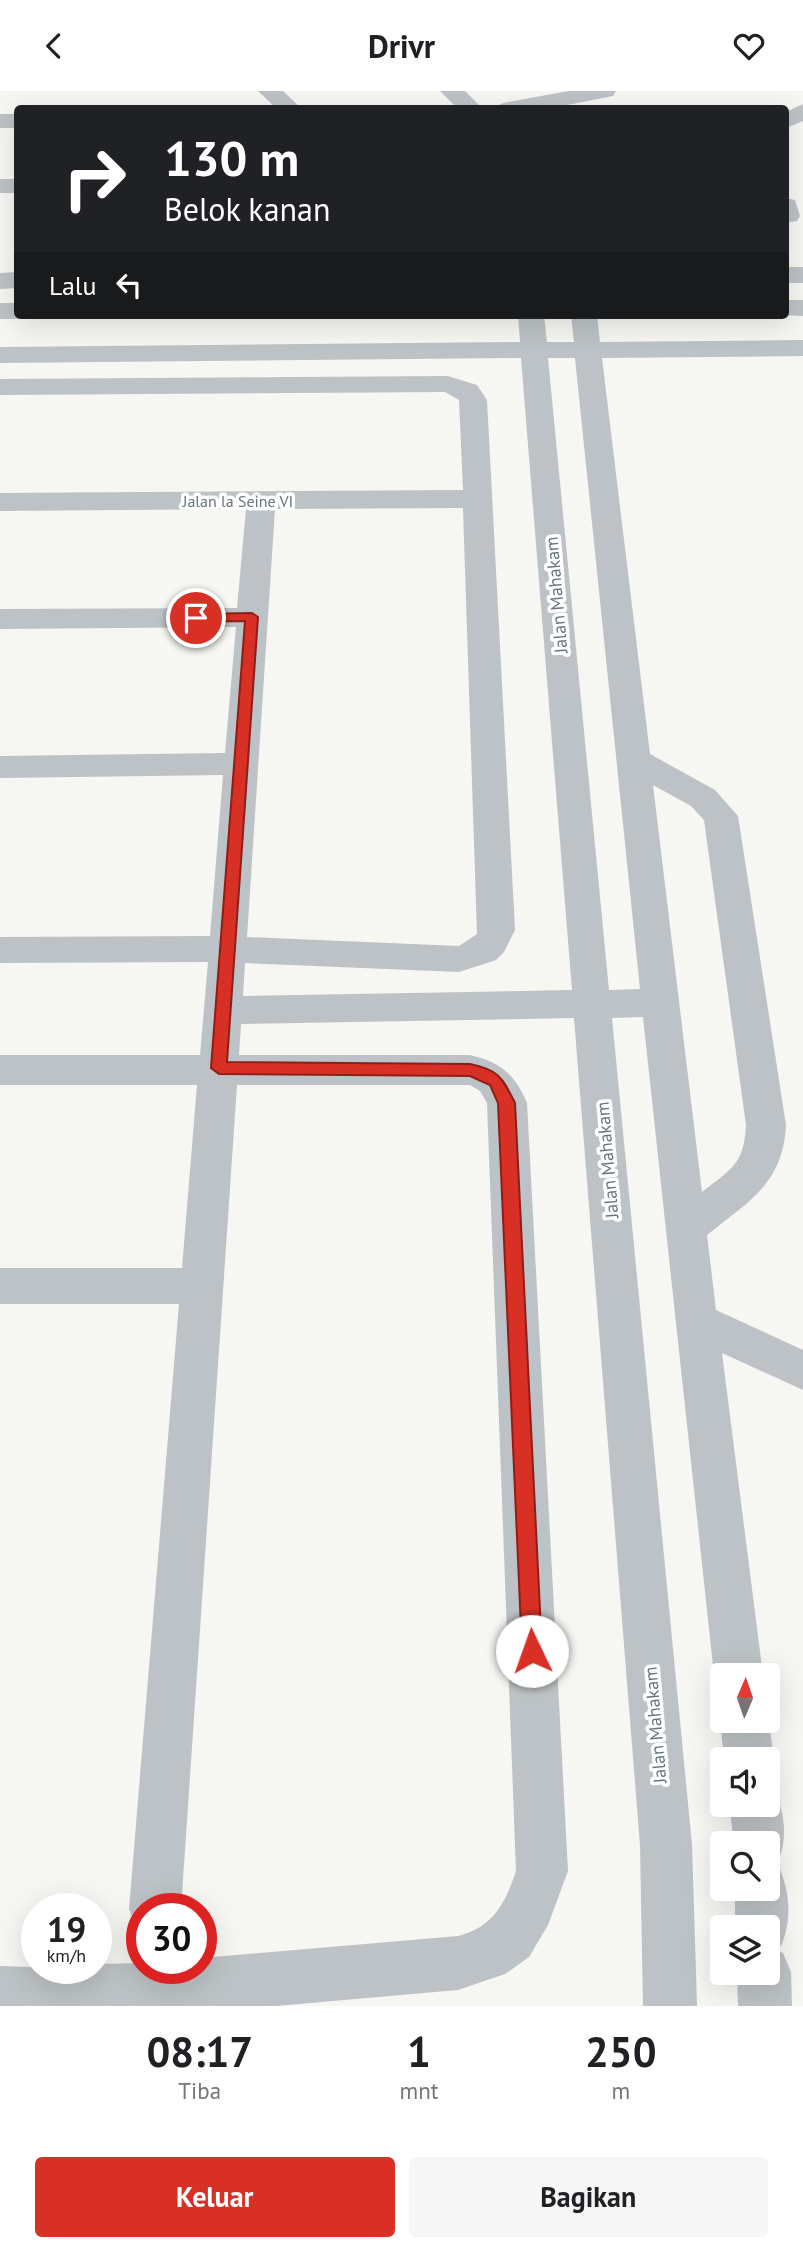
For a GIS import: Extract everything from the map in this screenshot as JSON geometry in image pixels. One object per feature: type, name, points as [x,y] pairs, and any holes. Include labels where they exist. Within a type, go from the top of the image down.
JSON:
[{"type":"street","points":[[269,91],[286,105]]},
{"type":"street","points":[[451,91],[467,105]]},
{"type":"street","points":[[530,105],[605,91]]},
{"type":"street","points":[[0,355],[533,333],[585,333],[803,348]]},
{"type":"street","name":"Jalan Mahakam","points":[[533,333],[666,1845],[670,2006]]},
{"type":"street","points":[[585,333],[696,1321],[738,1663]]},
{"type":"street","points":[[0,387],[434,384],[460,387],[467,391],[472,400],[497,930],[494,939],[479,954],[459,959],[227,949],[0,950]]},
{"type":"street","name":"Jalan la Seine VI","points":[[0,502],[477,499]]},
{"type":"street","points":[[156,1893],[261,501]]},
{"type":"street","points":[[0,619],[252,617]]},
{"type":"street","points":[[633,759],[703,798],[721,816],[766,1125],[765,1143],[754,1173],[686,1230]]},
{"type":"street","points":[[0,767],[241,764]]},
{"type":"street","points":[[222,1010],[660,1003]]},
{"type":"street","points":[[0,1070],[470,1070],[484,1073],[496,1081],[506,1103],[542,1871],[531,1906],[518,1929],[491,1953],[458,1963],[217,1976]]},
{"type":"street","points":[[0,1286],[202,1286]]},
{"type":"street","points":[[696,1321],[803,1371]]},
{"type":"street","points":[[0,1993],[126,1981]]},
{"type":"street","points":[[764,1985],[765,2006]]},
{"type":"route","points":[[196,618],[252,617],[219,1068],[470,1070],[484,1073],[496,1081],[502,1090],[506,1103],[532,1651]]}]
